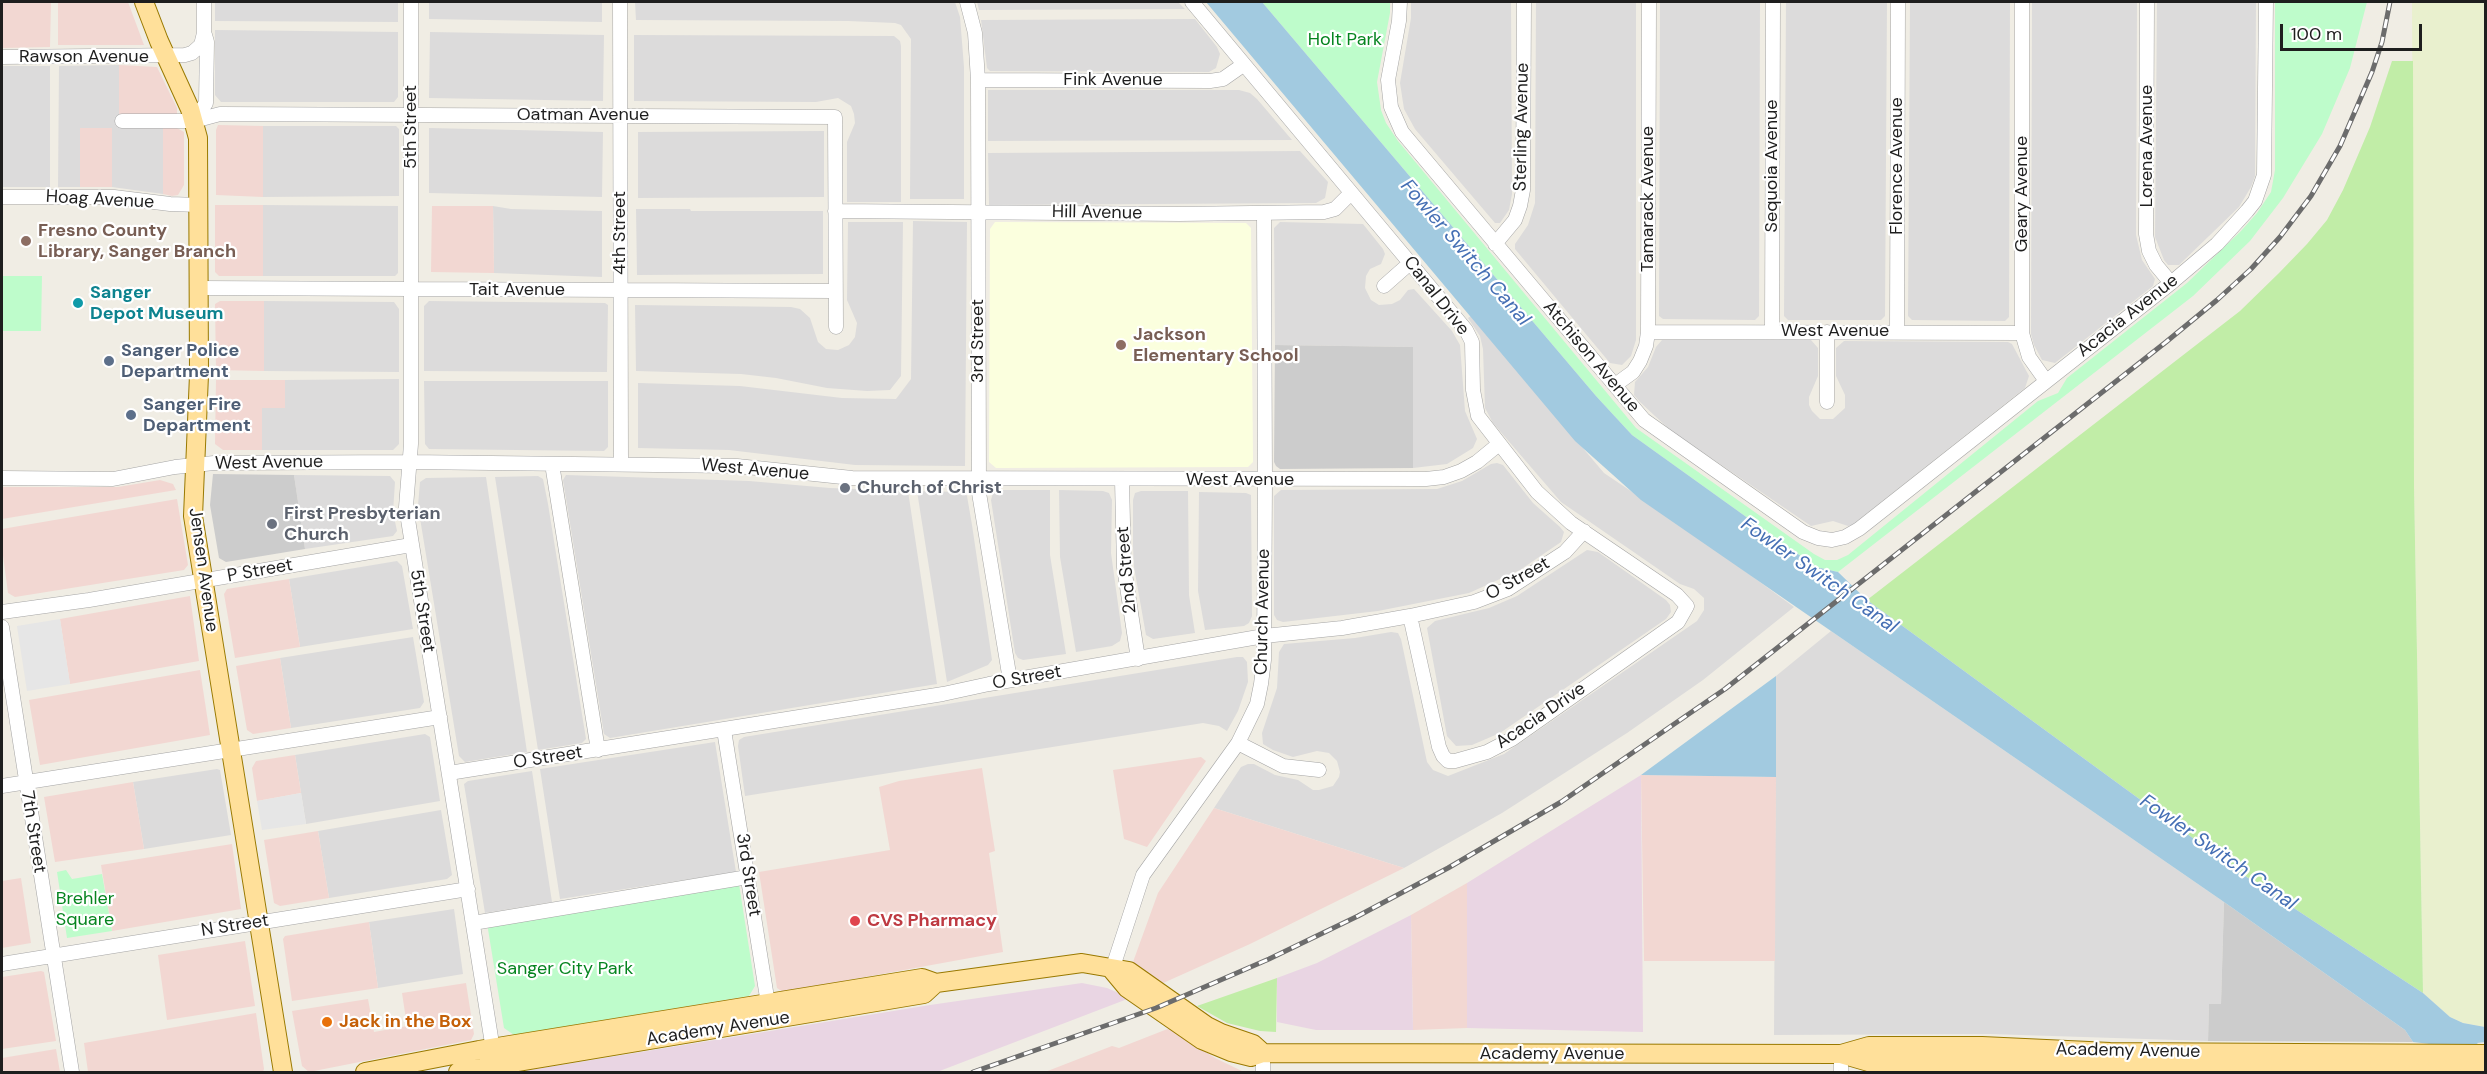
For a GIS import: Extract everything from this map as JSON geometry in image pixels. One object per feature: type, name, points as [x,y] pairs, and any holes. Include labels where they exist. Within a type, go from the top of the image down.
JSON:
[{"type":"main road","name":"Jensen Avenue","points":[[144,2],[194,122],[199,147],[199,288],[193,508],[283,1072]]},
{"type":"main road","name":"Academy Avenue","points":[[495,1062],[644,1023],[769,1012],[924,994],[936,983],[1071,964],[1095,964],[1112,970],[1126,988],[1202,1040],[1243,1056],[1259,1056],[1263,1053],[1872,1063],[1982,1061],[2110,1052],[2214,1053],[2415,1065]]},
{"type":"main road","name":"Academy Avenue","points":[[495,1062],[594,1049],[769,1012]]},
{"type":"main road","points":[[594,1049],[600,1040],[627,1035],[644,1023]]},
{"type":"main road","points":[[2131,1070],[2151,1063],[2208,1061],[2214,1053]]},
{"type":"main road","points":[[2415,1065],[2435,1053],[2486,1054]]},
{"type":"main road","name":"Academy Avenue","points":[[1982,1061],[2131,1070],[2415,1065]]},
{"type":"main road","points":[[365,1072],[495,1062]]},
{"type":"main road","points":[[458,1072],[495,1062]]},
{"type":"main road","points":[[2415,1065],[2455,1071],[2486,1071]]},
{"type":"street","points":[[194,122],[207,104],[207,42],[204,33],[204,2]]},
{"type":"street","name":"5th Street","points":[[411,2],[411,289],[409,462],[406,507],[495,1062]]},
{"type":"street","name":"4th Street","points":[[620,2],[621,464]]},
{"type":"street","name":"3rd Street","points":[[967,2],[975,33],[978,80],[980,505],[1010,680]]},
{"type":"street","name":"Canal Drive","points":[[1192,2],[1466,330],[1472,342],[1475,405],[1485,427],[1546,502],[1677,595],[1687,606]]},
{"type":"street","name":"Atchison Avenue","points":[[1400,2],[1388,93],[1395,120],[1402,132],[1644,420],[1803,532],[1832,540]]},
{"type":"street","name":"Sterling Avenue","points":[[1495,244],[1515,220],[1523,190],[1524,2]]},
{"type":"street","name":"Tamarack Avenue","points":[[1615,385],[1632,372],[1640,361],[1648,332],[1649,2]]},
{"type":"street","name":"Sequoia Avenue","points":[[1772,331],[1773,2]]},
{"type":"street","name":"Florence Avenue","points":[[1897,331],[1898,2]]},
{"type":"street","name":"Geary Avenue","points":[[2022,2],[2022,333],[2029,357],[2046,381]]},
{"type":"street","name":"Lorena Avenue","points":[[2147,2],[2146,234],[2149,250],[2156,265],[2171,283]]},
{"type":"street","name":"Acacia Avenue","points":[[1832,540],[1845,537],[1859,529],[2171,283],[2217,244],[2247,211],[2260,189],[2265,158],[2266,2]]},
{"type":"street","name":"Rawson Avenue","points":[[2,57],[167,57],[192,53],[201,45],[204,33]]},
{"type":"street","name":"Fink Avenue","points":[[978,80],[1210,81],[1223,79],[1243,65]]},
{"type":"street","name":"Oatman Avenue","points":[[122,121],[194,122],[220,114],[835,117],[834,291],[836,327]]},
{"type":"street","name":"Hill Avenue","points":[[835,211],[1264,214],[1330,211],[1351,193]]},
{"type":"street","name":"Hoag Avenue","points":[[2,196],[114,197],[199,205]]},
{"type":"street","name":"Church Avenue","points":[[1112,970],[1143,875],[1238,743],[1257,704],[1264,660],[1264,214]]},
{"type":"street","points":[[1384,286],[1410,263]]},
{"type":"street","name":"Tait Avenue","points":[[199,288],[834,291]]},
{"type":"street","name":"West Avenue","points":[[1648,332],[2022,333]]},
{"type":"street","points":[[1827,332],[1827,402]]},
{"type":"street","name":"West Avenue","points":[[2,478],[113,479],[195,465],[409,462],[758,467],[829,477],[979,480],[1417,480],[1444,477],[1477,462],[1499,444]]},
{"type":"street","points":[[552,464],[598,750]]},
{"type":"street","name":"2nd Street","points":[[1122,480],[1124,567],[1138,659]]},
{"type":"street","name":"O Street","points":[[449,773],[943,694],[1010,680],[1264,636],[1342,628],[1410,616],[1474,602],[1508,589],[1565,552],[1584,531]]},
{"type":"street","name":"P Street","points":[[2,612],[204,581],[411,545]]},
{"type":"street","name":"Acacia Drive","points":[[1410,616],[1439,747],[1448,761],[1455,761],[1487,752],[1512,739],[1678,622],[1687,606]]},
{"type":"street","name":"7th Street","points":[[2,627],[72,1072]]},
{"type":"street","points":[[2,786],[440,717]]},
{"type":"street","name":"3rd Street","points":[[724,730],[769,1012]]},
{"type":"street","points":[[1238,743],[1269,761],[1283,766],[1320,770]]},
{"type":"street","points":[[473,923],[748,876]]},
{"type":"street","name":"N Street","points":[[2,964],[468,889]]},
{"type":"street","points":[[1263,1053],[1263,1072]]},
{"type":"shaded area","points":[[2,2],[51,2],[50,47],[2,48]]},
{"type":"shaded area","points":[[58,2],[128,2],[144,45],[58,45]]},
{"type":"shaded area","points":[[215,2],[398,2],[398,22],[215,21]]},
{"type":"shaded area","points":[[429,2],[602,2],[602,22],[429,19]]},
{"type":"shaded area","points":[[635,2],[955,2],[960,17],[964,67],[964,199],[910,199],[911,39],[901,25],[848,21],[636,20]]},
{"type":"shaded area","points":[[977,2],[1178,2],[1185,9],[979,10]]},
{"type":"shaded area","points":[[1411,2],[1511,2],[1512,194],[1509,210],[1500,223],[1495,223],[1415,129],[1404,109],[1400,83],[1411,18]]},
{"type":"shaded area","points":[[1536,2],[1636,2],[1636,340],[1631,356],[1622,365],[1610,363],[1515,249],[1515,244],[1528,225],[1535,203]]},
{"type":"shaded area","points":[[1660,2],[1760,2],[1759,316],[1755,320],[1663,319],[1659,316]]},
{"type":"shaded area","points":[[1786,2],[1887,2],[1885,316],[1881,320],[1788,320],[1784,316]]},
{"type":"shaded area","points":[[1910,2],[2010,2],[2009,317],[2005,321],[1912,320],[1908,316]]},
{"type":"shaded area","points":[[2032,2],[2137,2],[2136,235],[2142,260],[2155,279],[2153,286],[2055,363],[2042,360],[2031,334]]},
{"type":"shaded area","points":[[2157,2],[2256,2],[2255,176],[2239,207],[2179,265],[2168,265],[2155,237]]},
{"type":"shaded area","points":[[2412,2],[2485,2],[2485,1027],[2463,1023],[2450,1017],[2423,993],[2414,485]]},
{"type":"shaded area","points":[[1195,19],[1220,54],[1216,68],[1209,72],[990,71],[987,68],[981,20]]},
{"type":"shaded area","points":[[215,30],[398,32],[398,97],[394,102],[221,102],[215,95]]},
{"type":"shaded area","points":[[430,32],[604,35],[603,101],[429,98]]},
{"type":"shaded area","points":[[634,35],[894,36],[900,41],[901,46],[901,202],[847,202],[847,142],[855,123],[851,106],[838,98],[816,102],[634,101]]},
{"type":"shaded area","points":[[119,65],[119,117],[163,127],[163,194],[112,187],[112,128],[81,128],[80,187],[58,187],[59,66]]},
{"type":"shaded area","points":[[119,65],[157,67],[177,108],[177,115],[119,117]]},
{"type":"shaded area","points":[[2,66],[50,66],[50,187],[2,187]]},
{"type":"shaded area","points":[[988,90],[1239,90],[1250,93],[1257,99],[1292,140],[988,141]]},
{"type":"shaded area","points":[[218,125],[263,126],[263,197],[216,195],[216,130]]},
{"type":"shaded area","points":[[263,126],[396,126],[399,129],[399,196],[263,197]]},
{"type":"shaded area","points":[[163,127],[177,128],[184,132],[184,185],[178,195],[163,194]]},
{"type":"shaded area","points":[[80,128],[112,128],[112,187],[80,187]]},
{"type":"shaded area","points":[[429,128],[603,132],[602,197],[429,193]]},
{"type":"shaded area","points":[[824,131],[824,197],[638,198],[638,132]]},
{"type":"shaded area","points":[[1300,151],[1328,182],[1325,198],[1316,203],[989,205],[988,153]]},
{"type":"shaded area","points":[[215,205],[263,205],[263,276],[219,276],[215,272]]},
{"type":"shaded area","points":[[263,205],[398,206],[398,273],[395,276],[263,276]]},
{"type":"shaded area","points":[[432,206],[493,206],[494,273],[431,272]]},
{"type":"shaded area","points":[[493,206],[511,209],[602,211],[602,277],[494,273]]},
{"type":"shaded area","points":[[636,209],[823,211],[823,274],[637,275]]},
{"type":"shaded area","points":[[913,221],[967,222],[965,466],[855,465],[729,450],[638,448],[638,383],[740,386],[842,398],[896,399],[911,379]]},
{"type":"shaded area","points":[[848,222],[903,222],[901,376],[890,390],[827,388],[741,374],[636,371],[635,305],[791,307],[800,309],[810,318],[818,342],[826,349],[838,350],[849,345],[855,337],[857,323],[847,300]]},
{"type":"shaded area","name":"Jackson Elementary School","points":[[995,222],[1246,223],[1251,228],[1253,462],[1248,467],[996,468],[989,462],[990,229]]},
{"type":"shaded area","points":[[1280,222],[1363,224],[1385,254],[1381,264],[1370,269],[1366,276],[1365,288],[1371,300],[1379,305],[1392,304],[1400,300],[1408,290],[1414,289],[1452,331],[1460,345],[1465,411],[1477,439],[1473,448],[1447,464],[1413,468],[1413,347],[1275,345],[1274,228]]},
{"type":"shaded area","points":[[220,301],[264,301],[264,371],[216,370],[215,304]]},
{"type":"shaded area","points":[[264,301],[394,302],[399,309],[399,372],[264,371]]},
{"type":"shaded area","points":[[429,301],[605,303],[608,305],[607,372],[424,371],[424,306]]},
{"type":"shaded area","points":[[1471,316],[1604,473],[1693,533],[1794,607],[1703,680],[1627,733],[1502,813],[1404,868],[1214,808],[1241,767],[1248,764],[1254,764],[1275,775],[1298,780],[1313,790],[1333,786],[1339,777],[1337,761],[1329,753],[1317,751],[1293,757],[1263,744],[1262,733],[1277,688],[1279,652],[1284,644],[1398,633],[1427,762],[1433,770],[1448,776],[1504,754],[1697,621],[1704,610],[1704,598],[1694,589],[1680,584],[1561,502],[1493,423],[1485,408],[1483,349],[1480,336],[1468,318]]},
{"type":"shaded area","points":[[1662,340],[1811,340],[1818,348],[1818,376],[1809,397],[1809,405],[1820,419],[1833,419],[1845,408],[1845,395],[1836,376],[1836,348],[1844,341],[2008,342],[2012,344],[2029,376],[2025,388],[1852,525],[1848,526],[1833,521],[1811,526],[1670,430],[1634,395],[1635,382],[1648,367],[1656,347]]},
{"type":"shaded area","points":[[1275,345],[1413,347],[1413,468],[1280,469],[1276,466],[1274,462]]},
{"type":"shaded area","points":[[399,379],[399,444],[393,450],[262,450],[262,407],[285,407],[285,380]]},
{"type":"shaded area","points":[[216,380],[285,380],[285,408],[262,408],[262,450],[223,450],[215,444]]},
{"type":"shaded area","points":[[424,381],[608,381],[608,447],[604,451],[429,449],[425,444]]},
{"type":"shaded area","points":[[1491,464],[1503,465],[1533,503],[1560,527],[1564,532],[1561,542],[1520,570],[1469,593],[1378,611],[1283,622],[1277,620],[1274,615],[1274,496],[1281,490],[1437,489],[1462,481]]},
{"type":"shaded area","points":[[213,474],[294,475],[305,549],[226,562],[219,558],[210,505]]},
{"type":"shaded area","points":[[294,475],[390,476],[395,482],[393,512],[397,531],[393,536],[305,549]]},
{"type":"shaded area","points":[[566,475],[749,481],[830,488],[908,491],[937,684],[610,738],[604,734],[563,480]]},
{"type":"shaded area","points":[[538,476],[543,479],[548,504],[586,739],[582,743],[538,750],[495,477]]},
{"type":"shaded area","points":[[486,477],[527,752],[465,762],[459,756],[418,506],[420,482],[426,478]]},
{"type":"shaded area","points":[[160,480],[173,484],[176,490],[2,519],[2,487],[118,487]]},
{"type":"shaded area","points":[[1000,490],[1050,490],[1050,555],[1066,654],[1023,660],[1015,653],[991,500],[993,493]]},
{"type":"shaded area","points":[[1059,490],[1103,491],[1109,493],[1112,500],[1111,553],[1122,633],[1120,641],[1112,646],[1076,652],[1060,557]]},
{"type":"shaded area","points":[[917,491],[964,492],[967,496],[972,525],[992,660],[988,665],[947,682]]},
{"type":"shaded area","points":[[1188,491],[1189,595],[1195,633],[1153,639],[1146,635],[1134,567],[1133,547],[1133,500],[1135,493]]},
{"type":"shaded area","points":[[1199,492],[1251,495],[1252,616],[1249,623],[1244,626],[1205,630],[1198,591]]},
{"type":"shaded area","points":[[177,499],[188,565],[184,570],[15,597],[8,593],[2,529]]},
{"type":"shaded area","points":[[1587,550],[1598,552],[1666,600],[1671,612],[1666,619],[1500,733],[1472,745],[1456,746],[1447,736],[1427,628],[1435,621],[1489,608],[1517,596]]},
{"type":"shaded area","points":[[397,561],[402,566],[413,629],[300,647],[289,579]]},
{"type":"shaded area","points":[[289,579],[300,647],[235,658],[224,594],[227,589]]},
{"type":"shaded area","points":[[190,596],[199,661],[70,684],[60,619]]},
{"type":"shaded area","points":[[60,619],[70,684],[27,691],[17,626]]},
{"type":"shaded area","points":[[1831,631],[2224,902],[2221,1004],[2209,1004],[2208,1041],[1990,1034],[1774,1035],[1776,676]]},
{"type":"shaded area","points":[[413,637],[424,702],[420,708],[291,728],[280,658]]},
{"type":"shaded area","points":[[1243,657],[1247,662],[1248,682],[1238,711],[1227,731],[1219,726],[1203,723],[745,796],[738,746],[739,740],[744,737]]},
{"type":"shaded area","points":[[280,658],[291,728],[253,734],[247,730],[236,666]]},
{"type":"shaded area","points":[[200,670],[210,735],[40,765],[29,700]]},
{"type":"shaded area","points":[[425,734],[430,737],[440,801],[306,824],[295,755]]},
{"type":"shaded area","points":[[715,742],[736,872],[560,899],[540,769]]},
{"type":"shaded area","points":[[295,755],[301,793],[257,801],[252,768],[256,761]]},
{"type":"shaded area","points":[[1201,757],[1206,761],[1147,847],[1124,839],[1113,770]]},
{"type":"shaded area","points":[[982,768],[995,851],[989,853],[1003,952],[783,992],[777,988],[759,872],[890,850],[879,787],[899,781]]},
{"type":"shaded area","points":[[220,770],[231,835],[144,849],[133,782]]},
{"type":"shaded area","points":[[532,771],[552,902],[485,913],[464,784],[468,781]]},
{"type":"shaded area","points":[[1641,775],[1776,777],[1775,961],[1644,961]]},
{"type":"shaded area","points":[[1641,775],[1643,1032],[1467,1028],[1467,883]]},
{"type":"shaded area","points":[[133,782],[144,849],[55,862],[44,797]]},
{"type":"shaded area","points":[[301,793],[306,824],[262,830],[257,801]]},
{"type":"shaded area","points":[[1214,808],[1404,868],[1250,944],[1161,984],[1133,966],[1133,962],[1158,893]]},
{"type":"shaded area","points":[[441,810],[452,875],[447,879],[329,898],[318,831]]},
{"type":"shaded area","points":[[318,831],[329,898],[280,906],[274,903],[264,840]]},
{"type":"shaded area","points":[[232,844],[241,909],[112,931],[101,865]]},
{"type":"shaded area","points":[[21,878],[31,943],[2,948],[2,881]]},
{"type":"shaded area","points":[[1467,883],[1467,1028],[1413,1030],[1411,915]]},
{"type":"shaded area","points":[[2224,902],[2405,1030],[2413,1042],[2208,1041],[2209,1004],[2221,1004]]},
{"type":"shaded area","points":[[454,909],[463,974],[378,988],[369,922]]},
{"type":"shaded area","points":[[1411,915],[1413,1030],[1316,1030],[1277,1022],[1277,978],[1317,963]]},
{"type":"shaded area","points":[[369,922],[378,988],[292,1001],[283,939],[285,936]]},
{"type":"shaded area","points":[[245,941],[255,1006],[167,1020],[158,955]]},
{"type":"shaded area","points":[[44,972],[56,1041],[2,1049],[2,977]]},
{"type":"shaded area","points":[[466,983],[474,1034],[471,1040],[309,1072],[302,1066],[292,1011],[368,999],[374,1032],[407,1026],[402,993]]},
{"type":"shaded area","points":[[1082,983],[1107,988],[1130,998],[937,1072],[518,1072],[930,1005]]},
{"type":"shaded area","points":[[256,1013],[263,1072],[88,1072],[84,1043]]},
{"type":"shaded area","points":[[1170,1028],[1215,1058],[1244,1072],[1045,1072],[1112,1046],[1119,1048]]},
{"type":"shaded area","points":[[56,1049],[60,1072],[2,1072],[2,1058]]},
{"type":"green space","name":"Holt Park","points":[[1262,2],[1390,2],[1377,82],[1381,110],[1386,123],[1398,141],[1636,428],[1814,554],[1825,560],[1837,560],[1848,555],[2038,401],[2058,393],[2067,378],[2187,283],[2257,213],[2271,192],[2275,170],[2275,2],[2367,2],[2350,68],[2322,134],[2283,198],[2250,241],[2193,296],[1838,572],[1816,567],[1632,435],[1596,396]]},
{"type":"green space","points":[[2392,61],[2413,61],[2414,485],[2423,993],[2242,874],[1867,600],[2240,311],[2279,273],[2327,220],[2343,190],[2370,127]]},
{"type":"green space","points":[[2,276],[42,276],[41,331],[2,331]]},
{"type":"green space","name":"Brehler Square","points":[[66,870],[72,879],[102,874],[112,931],[67,938],[57,872]]},
{"type":"green space","name":"Sanger City Park","points":[[739,884],[755,986],[749,996],[514,1035],[504,1028],[487,923]]},
{"type":"green space","points":[[1277,978],[1276,1032],[1260,1031],[1227,1023],[1197,1006]]},
{"type":"water","name":"Fowler Switch Canal","points":[[1206,2],[1262,2],[1596,396],[1632,435],[1816,567],[1838,572],[1867,600],[2242,874],[2423,993],[2450,1017],[2463,1023],[2485,1027],[2485,1042],[2477,1043],[2485,1052],[2455,1072],[2430,1044],[2413,1042],[2405,1030],[2224,902],[1641,500],[1575,441]]},
{"type":"water","points":[[1776,676],[1776,777],[1641,775]]},
{"type":"railway","points":[[973,1072],[1156,1008],[1269,959],[1358,916],[1448,868],[1561,802],[1725,689],[2166,342],[2251,269],[2280,237],[2311,196],[2340,146],[2372,72],[2382,42],[2390,2]]},
{"type":"place","name":"Fresno County Library, Sanger Branch","points":[[26,241]]},
{"type":"place","name":"Sanger Depot Museum","points":[[78,303]]},
{"type":"place","name":"Jackson Elementary School","points":[[1121,345]]},
{"type":"place","name":"Sanger Police Department","points":[[109,361]]},
{"type":"place","name":"Sanger Fire Department","points":[[131,415]]},
{"type":"place","name":"Church of Christ","points":[[845,488]]},
{"type":"place","name":"First Presbyterian Church","points":[[272,524]]},
{"type":"place","name":"CVS Pharmacy","points":[[855,921]]},
{"type":"place","name":"Jack in the Box","points":[[327,1022]]}]
